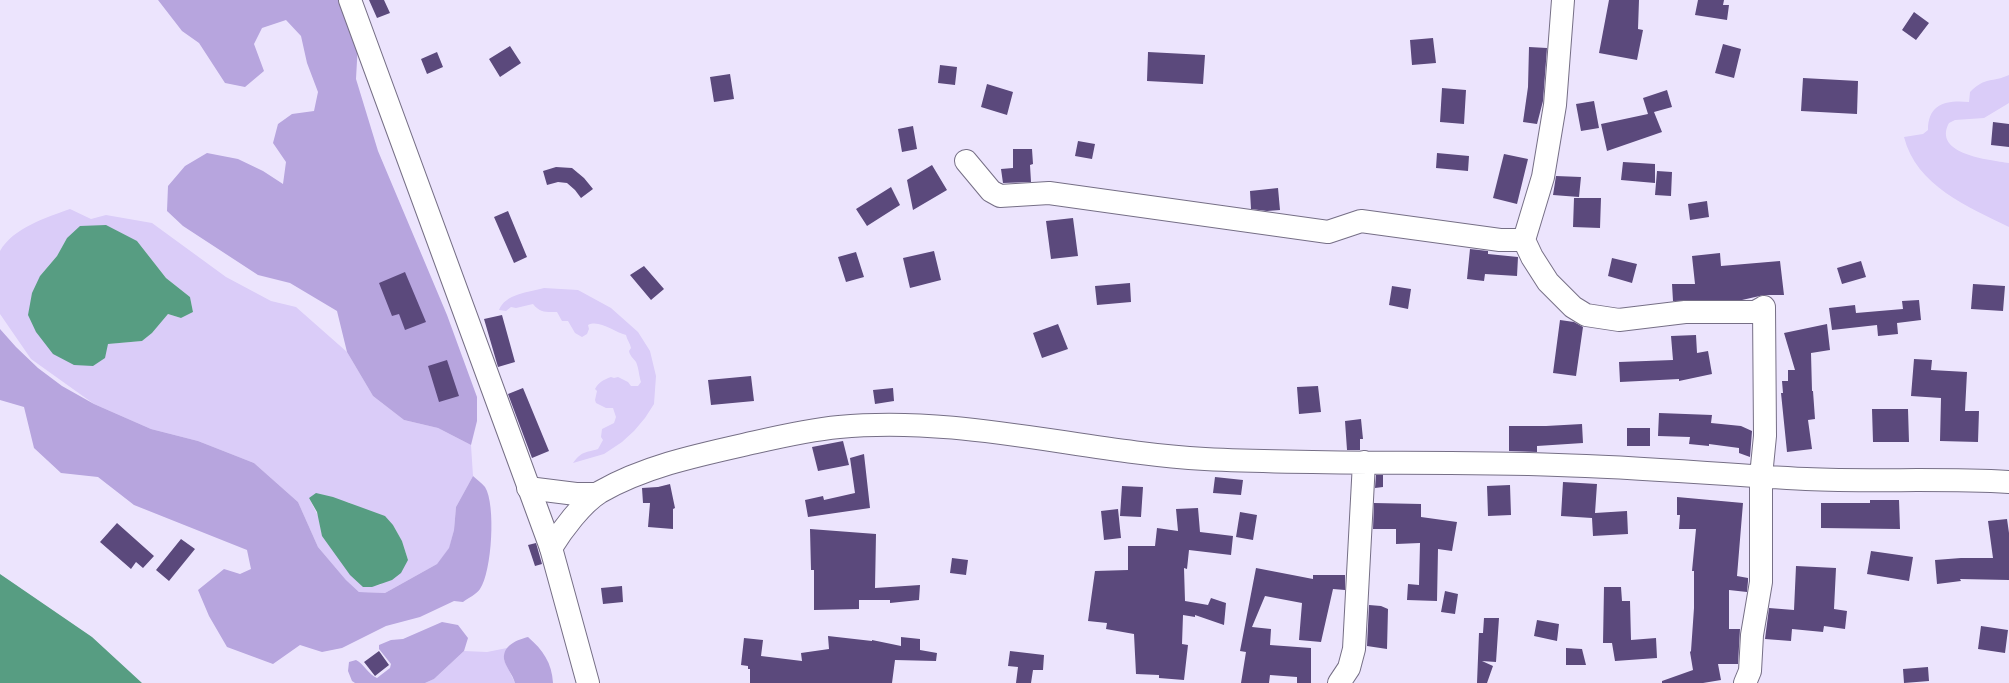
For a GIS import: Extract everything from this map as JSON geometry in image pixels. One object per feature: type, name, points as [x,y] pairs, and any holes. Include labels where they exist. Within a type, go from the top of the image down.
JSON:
[{"type":"street","points":[[350,0],[551,548],[588,683]]},
{"type":"street","points":[[1563,0],[1555,105],[1543,177],[1524,240],[1532,257],[1548,282],[1573,307],[1586,315],[1618,320],[1685,312],[1755,312],[1764,307],[1765,436],[1761,476],[1761,582],[1752,635],[1750,671],[1745,683]]},
{"type":"street","points":[[966,161],[991,191],[1000,196],[1050,193],[1328,232],[1361,221],[1500,240],[1524,240]]},
{"type":"street","points":[[528,488],[576,494],[597,494],[677,460],[766,440],[838,427],[898,424],[1017,436],[1132,452],[1202,459],[1559,465],[1808,479],[1968,480],[2009,482]]},
{"type":"street","points":[[1340,683],[1349,668],[1354,649],[1364,462]]},
{"type":"street","points":[[551,548],[559,534],[597,494]]},
{"type":"shaded area","points":[[158,0],[338,0],[359,24],[356,79],[378,151],[447,315],[477,397],[477,421],[471,445],[438,428],[404,420],[373,396],[347,352],[337,311],[290,283],[258,275],[183,226],[167,211],[168,186],[185,166],[207,153],[238,159],[263,171],[283,184],[286,162],[273,143],[278,124],[292,114],[314,111],[318,92],[307,63],[301,36],[286,20],[262,28],[254,44],[264,71],[245,87],[225,83],[199,43],[182,31]]},
{"type":"shaded area","points":[[2009,75],[2009,103],[1984,118],[1955,120],[1949,123],[1946,133],[1948,142],[1965,154],[2009,163],[2009,227],[1961,203],[1932,182],[1920,169],[1910,154],[1904,137],[1923,134],[1928,130],[1931,114],[1940,105],[1953,102],[1969,102],[1970,92],[1980,84]]},
{"type":"shaded area","points":[[70,209],[91,219],[106,215],[152,223],[226,277],[271,301],[296,307],[347,352],[373,396],[404,420],[438,428],[471,445],[473,476],[456,507],[454,530],[449,549],[437,564],[385,593],[359,592],[346,580],[318,547],[298,502],[254,463],[198,441],[151,429],[94,404],[31,359],[0,314],[0,251],[13,236],[31,224]],"holes":[[[67,238],[137,241],[166,278],[190,297],[193,312],[181,318],[168,314],[152,333],[142,341],[107,344],[40,276],[57,256]],[[309,498],[348,502],[393,525],[402,541],[408,560],[380,585],[363,587],[318,516]]]},
{"type":"shaded area","points":[[106,225],[137,241],[166,278],[190,297],[193,312],[181,318],[168,314],[152,333],[142,341],[108,344],[105,358],[93,366],[74,365],[53,354],[36,332],[28,315],[32,293],[40,276],[57,256],[67,238],[80,226]]},
{"type":"shaded area","points":[[544,288],[578,290],[611,308],[638,332],[650,351],[656,376],[654,404],[634,431],[622,442],[604,454],[573,463],[581,454],[598,449],[603,440],[601,437],[602,429],[614,423],[616,417],[613,408],[606,408],[596,403],[595,400],[597,391],[595,389],[598,385],[603,380],[611,377],[618,377],[628,382],[631,386],[638,386],[641,382],[636,362],[629,353],[631,348],[626,335],[602,325],[592,324],[588,325],[589,329],[587,334],[582,337],[575,333],[568,321],[562,321],[557,312],[546,312],[533,304],[516,308],[511,307],[506,311],[499,310],[506,300],[518,294]]},
{"type":"shaded area","points":[[0,329],[38,368],[62,386],[94,404],[151,429],[198,441],[254,463],[298,502],[318,547],[346,580],[359,592],[385,593],[437,564],[449,548],[454,530],[456,507],[473,476],[485,487],[491,508],[490,554],[484,580],[479,591],[463,602],[454,601],[420,617],[386,626],[342,648],[322,652],[300,645],[273,664],[227,647],[209,616],[198,590],[224,569],[240,574],[251,569],[247,550],[134,505],[98,477],[61,473],[34,448],[24,407],[0,400]]},
{"type":"shaded area","points":[[316,493],[333,497],[385,516],[393,525],[402,541],[408,560],[401,573],[392,580],[372,587],[363,587],[350,575],[322,536],[317,512],[309,498]]},
{"type":"shaded area","points":[[0,574],[92,637],[142,683],[0,683]]},
{"type":"shaded area","points":[[442,622],[458,625],[468,638],[464,651],[434,679],[425,683],[355,683],[352,681],[348,671],[349,662],[356,660],[377,678],[390,668],[391,664],[379,649],[379,645],[391,640],[403,639]]},
{"type":"shaded area","points":[[528,637],[546,657],[551,669],[553,683],[515,683],[505,662],[504,654],[508,647],[512,644]]},
{"type":"shaded area","points":[[507,648],[504,660],[515,683],[425,683],[434,679],[464,651],[487,652]]},
{"type":"building","points":[[369,0],[384,0],[390,13],[377,18]]},
{"type":"building","points":[[1609,0],[1639,0],[1638,29],[1643,30],[1637,60],[1599,53]]},
{"type":"building","points":[[1698,0],[1724,0],[1723,5],[1729,5],[1727,20],[1695,15]]},
{"type":"building","points":[[1914,12],[1929,23],[1916,40],[1902,30]]},
{"type":"building","points":[[1433,38],[1436,63],[1412,65],[1410,40]]},
{"type":"building","points":[[1723,44],[1741,49],[1734,78],[1715,73]]},
{"type":"building","points":[[510,46],[521,63],[500,77],[489,59]]},
{"type":"building","points":[[1529,47],[1547,48],[1543,101],[1537,124],[1523,122],[1528,87]]},
{"type":"building","points":[[437,52],[443,67],[427,74],[421,59]]},
{"type":"building","points":[[1148,52],[1205,55],[1203,84],[1147,81]]},
{"type":"building","points":[[940,65],[957,67],[955,85],[938,83]]},
{"type":"building","points":[[730,74],[734,99],[714,102],[710,77]]},
{"type":"building","points":[[1803,78],[1858,81],[1857,114],[1801,111]]},
{"type":"building","points":[[987,84],[1013,92],[1007,115],[981,107]]},
{"type":"building","points":[[1442,88],[1466,90],[1464,124],[1440,122]]},
{"type":"building","points":[[1667,90],[1672,107],[1654,112],[1662,132],[1607,151],[1601,124],[1648,114],[1643,98]]},
{"type":"building","points":[[1594,101],[1599,128],[1581,131],[1576,104]]},
{"type":"building","points":[[1993,122],[2009,124],[2009,147],[1991,145]]},
{"type":"building","points":[[913,126],[917,149],[902,152],[898,129]]},
{"type":"building","points":[[1078,141],[1095,144],[1092,159],[1075,156]]},
{"type":"building","points":[[1013,149],[1032,149],[1033,164],[1030,165],[1031,182],[1003,183],[1001,169],[1013,168]]},
{"type":"building","points":[[1437,153],[1469,156],[1468,171],[1436,168]]},
{"type":"building","points":[[1504,154],[1528,159],[1517,204],[1493,198]]},
{"type":"building","points":[[1623,162],[1655,164],[1655,183],[1621,180]]},
{"type":"building","points":[[932,165],[947,190],[913,210],[907,180]]},
{"type":"building","points":[[556,167],[572,168],[584,178],[593,189],[581,198],[567,183],[558,182],[547,185],[543,171]]},
{"type":"building","points":[[1657,171],[1672,172],[1671,196],[1655,195]]},
{"type":"building","points":[[1556,176],[1581,177],[1579,197],[1553,195]]},
{"type":"building","points":[[891,187],[900,205],[867,226],[856,209]]},
{"type":"building","points":[[1278,188],[1280,210],[1267,211],[1251,209],[1250,191]]},
{"type":"building","points":[[1574,198],[1601,198],[1600,228],[1573,227]]},
{"type":"building","points":[[1707,201],[1709,217],[1690,220],[1688,204]]},
{"type":"building","points":[[508,211],[527,257],[514,263],[494,217]]},
{"type":"building","points":[[1073,218],[1078,256],[1051,259],[1046,221]]},
{"type":"building","points":[[1470,249],[1488,251],[1488,254],[1518,257],[1517,276],[1485,274],[1484,281],[1467,279]]},
{"type":"building","points":[[934,251],[941,280],[910,288],[903,258]]},
{"type":"building","points":[[856,252],[864,277],[846,282],[838,257]]},
{"type":"building","points":[[1720,253],[1721,266],[1780,261],[1784,295],[1764,295],[1742,300],[1673,301],[1672,284],[1695,284],[1692,256]]},
{"type":"building","points":[[1612,258],[1637,264],[1632,283],[1608,276]]},
{"type":"building","points":[[1861,261],[1866,277],[1842,284],[1837,268]]},
{"type":"building","points":[[644,266],[664,289],[651,300],[630,275]]},
{"type":"building","points":[[405,272],[426,322],[405,330],[399,314],[392,316],[379,283]]},
{"type":"building","points":[[1130,283],[1131,302],[1097,305],[1095,286]]},
{"type":"building","points":[[1973,284],[2005,286],[2003,311],[1971,309]]},
{"type":"building","points":[[1392,286],[1411,289],[1408,309],[1389,305]]},
{"type":"building","points":[[1919,300],[1921,320],[1897,323],[1898,334],[1878,336],[1877,325],[1832,330],[1829,308],[1855,305],[1856,313],[1903,309],[1902,301]]},
{"type":"building","points":[[502,315],[515,362],[498,367],[484,319]]},
{"type":"building","points":[[1560,320],[1574,322],[1583,327],[1576,376],[1553,373]]},
{"type":"building","points":[[1058,324],[1068,349],[1042,358],[1033,333]]},
{"type":"building","points":[[1827,324],[1830,350],[1811,353],[1812,391],[1815,419],[1808,420],[1812,449],[1787,452],[1781,393],[1783,393],[1782,381],[1788,381],[1788,370],[1795,370],[1784,333]]},
{"type":"building","points":[[1696,335],[1697,353],[1708,351],[1712,374],[1679,381],[1679,379],[1620,382],[1619,362],[1673,360],[1671,336]]},
{"type":"building","points":[[1914,359],[1932,360],[1931,370],[1967,372],[1965,411],[1979,411],[1978,442],[1940,441],[1941,398],[1911,396]]},
{"type":"building","points":[[447,360],[459,396],[439,402],[428,366]]},
{"type":"building","points":[[751,376],[754,401],[711,405],[708,380]]},
{"type":"building","points":[[1318,386],[1321,412],[1299,414],[1297,387]]},
{"type":"building","points":[[523,388],[549,451],[532,458],[508,394]]},
{"type":"building","points":[[893,388],[894,401],[875,404],[873,390]]},
{"type":"building","points":[[1872,409],[1908,409],[1909,442],[1873,442]]},
{"type":"building","points":[[1659,413],[1712,415],[1711,423],[1741,426],[1752,431],[1750,457],[1739,453],[1739,448],[1709,444],[1709,446],[1689,444],[1690,437],[1658,436]]},
{"type":"building","points":[[1361,419],[1363,439],[1360,439],[1360,450],[1347,450],[1345,421]]},
{"type":"building","points":[[1582,424],[1583,443],[1537,446],[1537,452],[1509,451],[1509,426]]},
{"type":"building","points":[[1627,428],[1650,428],[1650,446],[1627,446]]},
{"type":"building","points":[[843,441],[849,465],[818,471],[812,447]]},
{"type":"building","points":[[864,454],[870,508],[808,517],[805,500],[823,496],[824,500],[855,493],[850,458]]},
{"type":"building","points":[[1376,475],[1383,475],[1383,487],[1375,488]]},
{"type":"building","points":[[1215,477],[1243,480],[1241,495],[1213,493]]},
{"type":"building","points":[[1563,482],[1597,484],[1595,513],[1627,511],[1628,534],[1593,536],[1592,518],[1561,516]]},
{"type":"building","points":[[670,484],[675,508],[673,509],[673,529],[648,527],[650,503],[643,503],[642,488],[658,487]]},
{"type":"building","points":[[1510,485],[1511,515],[1488,516],[1487,486]]},
{"type":"building","points":[[1122,486],[1143,487],[1141,517],[1120,516]]},
{"type":"building","points":[[1677,497],[1743,503],[1737,576],[1748,578],[1747,592],[1729,590],[1729,629],[1740,629],[1738,664],[1718,664],[1721,680],[1703,683],[1662,683],[1662,681],[1693,670],[1690,652],[1694,608],[1694,571],[1692,571],[1696,529],[1679,529],[1680,515],[1677,515]]},
{"type":"building","points":[[1870,500],[1899,500],[1900,529],[1821,528],[1821,503],[1870,503]]},
{"type":"building","points":[[1374,503],[1421,504],[1421,517],[1457,522],[1452,551],[1438,549],[1437,601],[1407,600],[1408,584],[1419,585],[1420,543],[1396,544],[1396,529],[1373,529]]},
{"type":"building","points":[[1198,508],[1200,532],[1233,536],[1231,555],[1189,550],[1187,569],[1184,568],[1185,601],[1208,605],[1211,598],[1226,603],[1224,625],[1195,615],[1195,617],[1183,615],[1182,644],[1188,645],[1184,680],[1159,678],[1159,675],[1136,674],[1134,634],[1106,629],[1107,623],[1088,621],[1095,571],[1128,570],[1128,546],[1155,546],[1157,528],[1178,531],[1176,509]]},
{"type":"building","points":[[1118,509],[1121,538],[1104,540],[1101,511]]},
{"type":"building","points":[[1240,512],[1257,515],[1253,540],[1236,537]]},
{"type":"building","points":[[2007,519],[2009,533],[2009,580],[1960,579],[1961,581],[1937,584],[1935,560],[1993,558],[1988,521]]},
{"type":"building","points":[[117,523],[154,556],[143,568],[136,562],[131,569],[100,542]]},
{"type":"building","points":[[810,529],[876,534],[875,588],[920,585],[919,600],[890,603],[890,600],[859,600],[859,609],[814,610],[814,570],[811,570]]},
{"type":"building","points":[[181,539],[195,549],[169,581],[156,570]]},
{"type":"building","points":[[536,543],[542,564],[535,566],[528,545]]},
{"type":"building","points":[[1871,551],[1913,557],[1909,581],[1867,574]]},
{"type":"building","points":[[952,558],[968,560],[966,575],[950,573]]},
{"type":"building","points":[[1796,566],[1836,568],[1834,609],[1847,611],[1845,629],[1824,626],[1823,632],[1792,629],[1791,641],[1765,639],[1769,608],[1794,610]]},
{"type":"building","points":[[1256,568],[1313,579],[1313,575],[1345,575],[1345,590],[1333,589],[1321,642],[1299,640],[1302,603],[1265,596],[1252,627],[1271,629],[1270,645],[1311,648],[1311,683],[1297,683],[1297,677],[1270,675],[1269,683],[1241,683],[1246,652],[1240,651]]},
{"type":"building","points":[[622,586],[623,602],[603,604],[601,588]]},
{"type":"building","points":[[1604,587],[1621,587],[1622,601],[1630,601],[1631,640],[1656,638],[1657,658],[1615,661],[1612,643],[1603,643]]},
{"type":"building","points":[[1445,591],[1458,594],[1455,614],[1441,612]]},
{"type":"building","points":[[1369,605],[1381,606],[1388,609],[1387,649],[1367,646]]},
{"type":"building","points":[[1484,618],[1499,618],[1496,662],[1482,661],[1493,666],[1487,683],[1477,683],[1479,633],[1483,633]]},
{"type":"building","points":[[1537,620],[1559,624],[1557,641],[1534,636]]},
{"type":"building","points":[[1981,626],[2008,630],[2005,653],[1978,649]]},
{"type":"building","points":[[828,636],[872,640],[901,646],[901,637],[920,639],[920,650],[937,653],[936,661],[895,660],[892,683],[750,683],[750,669],[748,669],[748,666],[741,665],[744,638],[763,640],[761,656],[802,661],[801,653],[829,649]]},
{"type":"building","points":[[1566,648],[1582,649],[1586,665],[1566,665]]},
{"type":"building","points":[[379,651],[389,665],[375,676],[364,662]]},
{"type":"building","points":[[1010,651],[1044,655],[1043,670],[1033,670],[1031,683],[1016,683],[1018,667],[1008,666]]},
{"type":"building","points":[[1928,667],[1929,681],[1904,683],[1903,669]]}]
